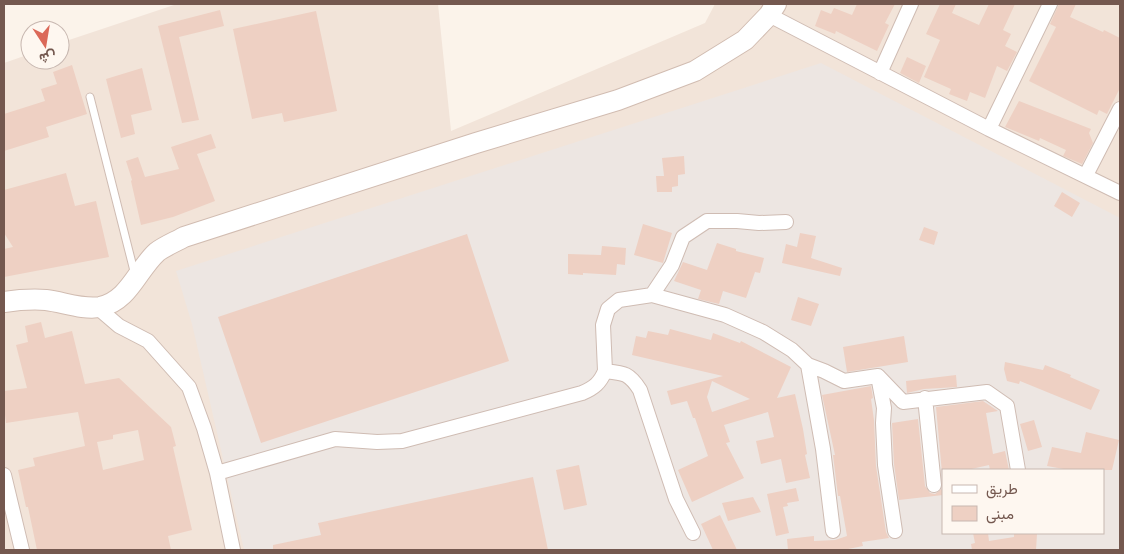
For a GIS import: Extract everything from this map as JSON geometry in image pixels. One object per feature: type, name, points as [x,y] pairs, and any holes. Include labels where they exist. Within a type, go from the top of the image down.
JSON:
[{"type":"street","points":[[880,73],[911,4]]},
{"type":"street","points":[[989,129],[1050,4]]},
{"type":"street","points":[[4,302],[40,300],[98,308],[112,302],[129,289],[158,252],[184,237],[476,143],[618,100],[695,71],[745,40],[773,10],[880,73],[1120,193]]},
{"type":"street","points":[[1086,175],[1120,109]]},
{"type":"street","points":[[652,295],[672,266],[683,237],[707,221],[737,221],[766,224],[786,222]]},
{"type":"street","points":[[216,473],[335,439],[377,442],[402,441],[595,388],[605,371],[603,325],[608,309],[619,300],[652,295],[725,315],[763,332],[792,350],[808,365],[844,381],[878,376]]},
{"type":"street","points":[[98,308],[119,326],[148,341],[189,387],[204,428],[233,550]]},
{"type":"street","points":[[808,365],[823,449],[833,531]]},
{"type":"street","points":[[605,371],[625,373],[633,379],[640,390],[676,498],[693,533]]},
{"type":"street","points":[[878,376],[902,402],[987,392],[1006,406],[1018,469]]},
{"type":"street","points":[[878,376],[884,408],[885,465],[895,531]]},
{"type":"street","points":[[925,398],[934,485]]},
{"type":"street","points":[[4,475],[22,550]]},
{"type":"lane","points":[[90,97],[136,280]]},
{"type":"shaded area","points":[[177,4],[438,4],[451,131],[705,23],[715,4],[1120,4],[1120,550],[4,550],[4,63],[20,57],[20,70],[70,70],[70,40]]},
{"type":"shaded area","points":[[821,63],[1120,218],[1120,550],[244,550],[192,324],[176,271]]},
{"type":"building","points":[[857,4],[895,4],[885,23],[889,25],[877,51],[836,31],[835,34],[815,26],[821,10],[831,14],[834,8],[852,15]]},
{"type":"building","points":[[940,4],[956,4],[952,13],[979,25],[989,4],[1015,4],[1003,30],[1011,34],[1005,46],[1017,52],[1007,71],[997,66],[985,98],[970,92],[967,101],[949,94],[951,89],[924,77],[940,40],[926,34]]},
{"type":"building","points":[[1059,4],[1076,4],[1070,17],[1120,38],[1120,88],[1107,114],[1099,110],[1097,115],[1029,81],[1056,27],[1050,24]]},
{"type":"building","points":[[220,10],[224,26],[179,37],[199,120],[182,123],[158,26]]},
{"type":"building","points":[[316,11],[337,111],[284,122],[282,113],[252,119],[233,29]]},
{"type":"building","points":[[907,57],[926,66],[919,83],[900,73]]},
{"type":"building","points":[[72,65],[87,114],[46,127],[49,137],[4,151],[4,114],[45,101],[41,89],[57,84],[53,72],[70,70],[70,66]]},
{"type":"building","points":[[142,68],[152,110],[131,115],[135,134],[121,138],[106,79]]},
{"type":"building","points":[[1019,101],[1091,129],[1089,133],[1093,143],[1082,164],[1063,156],[1066,150],[1040,138],[1039,141],[1005,127]]},
{"type":"building","points":[[211,134],[216,148],[197,154],[215,201],[173,217],[141,225],[132,180],[126,161],[138,157],[145,177],[179,169],[171,147]]},
{"type":"building","points":[[684,156],[685,174],[678,175],[678,186],[672,187],[672,192],[657,192],[656,176],[664,176],[662,158]]},
{"type":"building","points":[[66,173],[75,206],[96,201],[109,257],[4,277],[4,249],[13,247],[4,233],[4,190]]},
{"type":"building","points":[[1062,192],[1080,203],[1072,217],[1054,206]]},
{"type":"building","points":[[643,224],[672,233],[663,263],[634,255]]},
{"type":"building","points":[[924,227],[938,232],[934,245],[919,240]]},
{"type":"building","points":[[800,233],[816,236],[811,258],[842,268],[840,276],[782,263],[786,244],[797,247]]},
{"type":"building","points":[[467,234],[509,361],[261,443],[218,317]]},
{"type":"building","points":[[717,243],[736,249],[736,251],[764,258],[760,273],[755,272],[746,298],[723,291],[719,304],[698,299],[701,290],[674,281],[683,262],[707,270]]},
{"type":"building","points":[[602,246],[626,248],[625,265],[617,264],[616,275],[568,274],[568,254],[601,255]]},
{"type":"building","points":[[798,297],[819,304],[811,326],[791,320]]},
{"type":"building","points":[[41,322],[45,338],[72,331],[85,384],[119,378],[171,427],[176,446],[173,447],[192,530],[168,536],[171,550],[37,550],[18,470],[35,466],[33,458],[85,446],[78,412],[6,423],[4,391],[27,388],[16,345],[28,342],[25,326]],"holes":[[[138,430],[144,460],[103,470],[97,442],[113,439],[113,435]]]},
{"type":"building","points":[[670,329],[711,340],[713,333],[740,343],[741,341],[791,367],[777,398],[795,394],[803,429],[807,454],[805,455],[810,478],[786,483],[781,459],[761,464],[756,441],[774,437],[768,412],[724,425],[730,442],[726,443],[744,478],[692,502],[678,470],[708,456],[687,401],[671,405],[667,391],[723,376],[632,355],[636,336],[646,338],[648,331],[668,335]],"holes":[[[712,381],[750,399],[712,412],[707,397]]]},
{"type":"building","points":[[904,336],[908,362],[847,372],[843,347]]},
{"type":"building","points":[[1005,362],[1043,370],[1045,365],[1071,375],[1070,377],[1100,390],[1091,410],[1020,381],[1019,384],[1007,381],[1004,369]]},
{"type":"building","points":[[956,375],[957,387],[924,389],[907,393],[906,381]]},
{"type":"building","points":[[871,386],[876,466],[886,532],[889,538],[862,542],[863,546],[848,550],[788,550],[787,539],[814,536],[814,541],[835,540],[847,536],[840,496],[838,496],[833,455],[835,455],[822,395]]},
{"type":"building","points":[[983,401],[998,411],[986,413],[993,454],[1005,451],[1009,469],[990,469],[989,465],[971,469],[942,469],[942,473],[936,407]]},
{"type":"building","points":[[918,419],[925,486],[930,493],[935,494],[942,489],[942,495],[899,500],[894,464],[892,423]]},
{"type":"building","points":[[1034,420],[1042,447],[1028,451],[1020,424]]},
{"type":"building","points":[[1086,432],[1119,440],[1112,470],[1064,469],[1047,466],[1052,447],[1081,453]]},
{"type":"building","points":[[579,465],[587,505],[564,510],[556,470]]},
{"type":"building","points":[[533,477],[548,550],[273,550],[273,545],[321,535],[318,523]]},
{"type":"building","points":[[796,488],[799,501],[787,503],[788,506],[783,507],[789,533],[776,536],[767,494]]},
{"type":"building","points":[[753,497],[761,512],[728,521],[722,503]]},
{"type":"building","points":[[720,515],[737,550],[713,550],[701,524]]},
{"type":"building","points":[[973,534],[988,534],[989,541],[1014,537],[1014,534],[1037,534],[1036,550],[972,550],[971,544],[975,543]]}]
